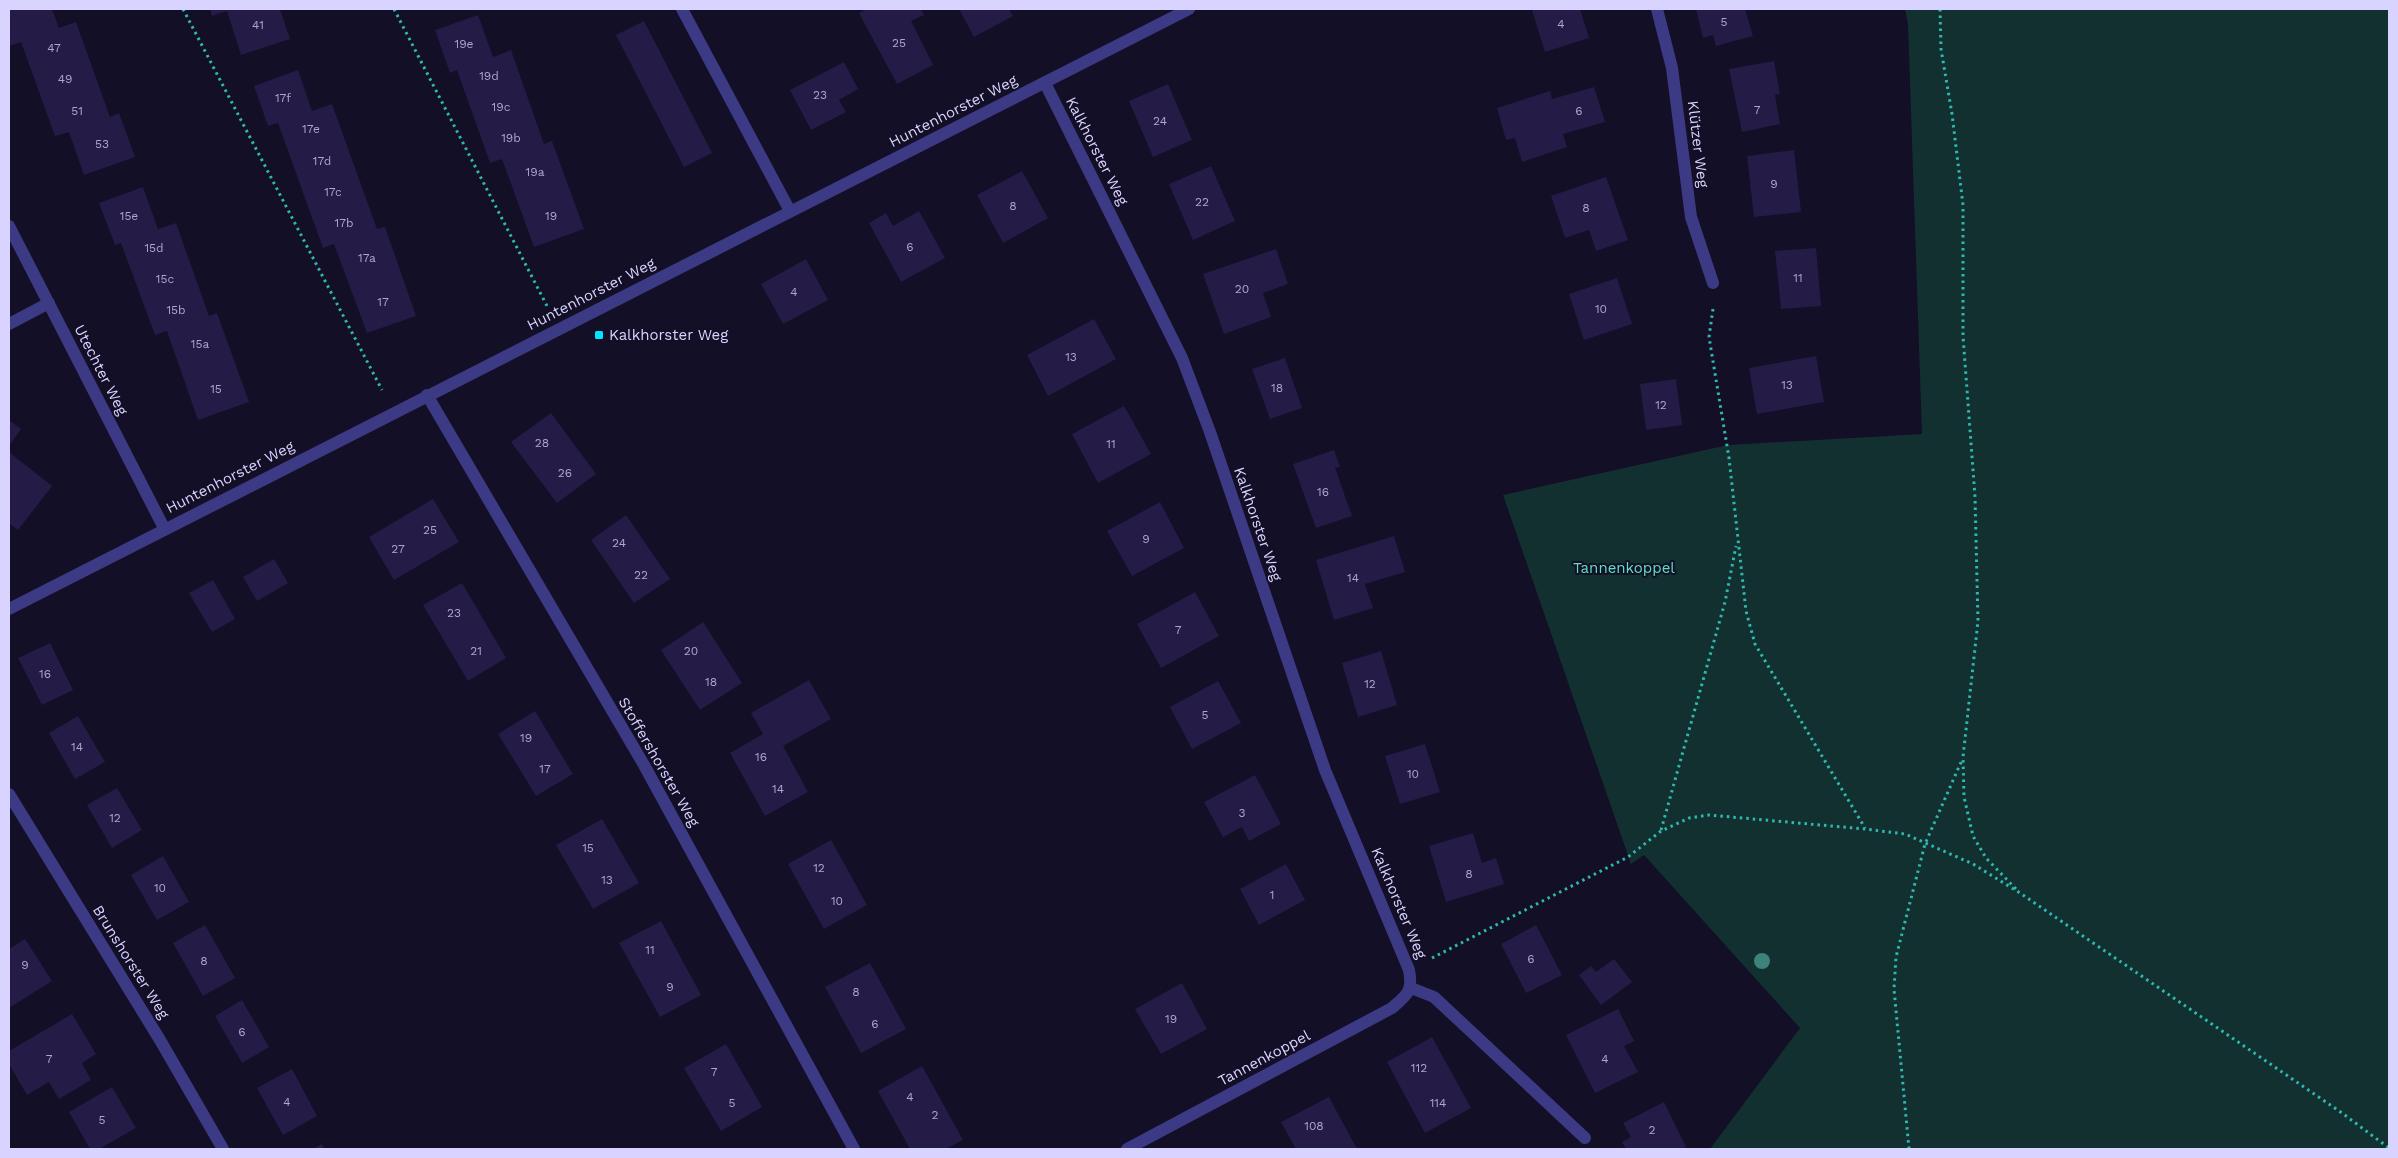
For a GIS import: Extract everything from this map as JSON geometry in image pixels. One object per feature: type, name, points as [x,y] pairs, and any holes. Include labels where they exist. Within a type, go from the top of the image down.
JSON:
[{"type":"street","points":[[682,9],[790,211]]},
{"type":"street","name":"Huntenhorster Weg","points":[[9,609],[164,528],[1189,9]]},
{"type":"street","name":"Klützer Weg","points":[[1657,9],[1672,68],[1691,218],[1713,283]]},
{"type":"street","name":"Kalkhorster Weg","points":[[1045,83],[1182,358],[1210,432],[1325,770],[1409,970],[1411,988]]},
{"type":"street","name":"Utechter Weg","points":[[9,226],[164,528]]},
{"type":"street","points":[[9,324],[49,303]]},
{"type":"street","name":"Stoffershorster Weg","points":[[427,395],[644,765],[854,1149]]},
{"type":"street","name":"Brunshorster Weg","points":[[9,794],[160,1040],[223,1149]]},
{"type":"street","points":[[1411,988],[1434,996],[1585,1138]]},
{"type":"street","name":"Tannenkoppel","points":[[1127,1149],[1392,1008],[1404,998],[1411,988]]},
{"type":"path","points":[[183,9],[394,412]]},
{"type":"path","points":[[394,9],[559,329]]},
{"type":"path","points":[[1940,9],[1942,50],[1963,205],[1963,336],[1974,497],[1978,621],[1963,757],[1964,797],[1973,836],[1986,858],[2020,893]]},
{"type":"path","points":[[1713,283],[1714,303],[1709,337],[1729,458],[1746,611],[1755,644],[1865,828]]},
{"type":"path","points":[[1661,831],[1725,602],[1737,543]]},
{"type":"path","points":[[1909,1149],[1894,989],[1896,957],[1925,844],[1963,757]]},
{"type":"path","points":[[1409,970],[1628,857],[1661,831],[1689,818],[1709,815],[1865,828],[1905,834],[1973,864],[2020,893],[2342,1112],[2389,1148]]},
{"type":"green space","points":[[1905,9],[2389,9],[2389,1149],[1710,1149],[1800,1028],[1644,855],[1631,864],[1503,495],[1728,445],[1922,434],[1908,24]]},
{"type":"building","points":[[9,9],[52,9],[59,28],[76,22],[110,117],[119,113],[135,157],[84,175],[69,132],[55,136],[21,42],[9,46]]},
{"type":"building","points":[[210,9],[280,9],[290,39],[241,55],[227,11],[212,16]]},
{"type":"building","points":[[867,9],[921,9],[924,15],[911,21],[933,65],[897,84],[859,13]]},
{"type":"building","points":[[959,9],[1009,9],[1013,16],[974,37]]},
{"type":"building","points":[[1580,9],[1589,38],[1545,52],[1532,10]]},
{"type":"building","points":[[1696,9],[1745,9],[1753,36],[1716,46],[1713,35],[1703,38]]},
{"type":"building","points":[[478,15],[493,57],[511,50],[544,144],[552,141],[584,229],[534,247],[502,159],[490,163],[457,70],[450,73],[435,30]]},
{"type":"building","points":[[644,21],[712,153],[684,167],[616,35]]},
{"type":"building","points":[[1774,61],[1780,94],[1775,95],[1780,124],[1742,132],[1729,69]]},
{"type":"building","points":[[844,62],[858,89],[839,100],[846,112],[811,130],[790,90]]},
{"type":"building","points":[[298,70],[312,111],[332,104],[377,229],[385,227],[416,316],[367,333],[334,244],[323,248],[278,123],[268,126],[254,86]]},
{"type":"building","points":[[1168,84],[1192,140],[1153,157],[1129,101]]},
{"type":"building","points":[[1594,87],[1605,122],[1563,134],[1567,147],[1522,162],[1515,138],[1506,140],[1497,108],[1550,91],[1552,99]]},
{"type":"building","points":[[1794,150],[1801,212],[1754,217],[1747,156]]},
{"type":"building","points":[[1211,166],[1235,221],[1193,240],[1169,184]]},
{"type":"building","points":[[1022,171],[1048,218],[1003,243],[977,195]]},
{"type":"building","points":[[1606,177],[1628,240],[1596,251],[1589,230],[1565,238],[1551,196]]},
{"type":"building","points":[[143,187],[158,229],[176,223],[209,316],[217,313],[249,402],[198,420],[167,331],[155,335],[121,243],[115,245],[99,203]]},
{"type":"building","points":[[919,211],[945,258],[901,282],[869,223],[886,213],[893,226]]},
{"type":"building","points":[[1816,248],[1821,306],[1781,309],[1775,251]]},
{"type":"building","points":[[1276,249],[1288,284],[1263,293],[1271,317],[1224,334],[1203,274]]},
{"type":"building","points":[[806,259],[828,300],[783,324],[761,284]]},
{"type":"building","points":[[1617,278],[1632,324],[1584,340],[1569,294]]},
{"type":"building","points":[[1094,319],[1116,359],[1048,396],[1027,355]]},
{"type":"building","points":[[1816,356],[1824,402],[1757,414],[1749,368]]},
{"type":"building","points":[[1285,358],[1302,408],[1270,419],[1252,369]]},
{"type":"building","points":[[1676,379],[1682,425],[1646,430],[1640,384]]},
{"type":"building","points":[[1124,406],[1151,454],[1098,483],[1072,434]]},
{"type":"building","points":[[551,413],[596,474],[557,503],[511,442]]},
{"type":"building","points":[[9,420],[21,429],[9,446]]},
{"type":"building","points":[[1334,450],[1340,467],[1335,468],[1352,516],[1316,528],[1293,464]]},
{"type":"building","points":[[9,452],[52,486],[18,530],[9,523]]},
{"type":"building","points":[[433,499],[459,542],[394,580],[369,537]]},
{"type":"building","points":[[1160,502],[1184,548],[1132,576],[1107,531]]},
{"type":"building","points":[[626,515],[670,579],[634,603],[591,540]]},
{"type":"building","points":[[1394,536],[1405,572],[1365,584],[1373,608],[1334,620],[1316,560]]},
{"type":"building","points":[[274,559],[288,583],[257,601],[243,577]]},
{"type":"building","points":[[213,580],[235,619],[212,632],[189,593]]},
{"type":"building","points":[[462,583],[506,658],[468,681],[423,605]]},
{"type":"building","points":[[1195,592],[1219,636],[1161,668],[1137,624]]},
{"type":"building","points":[[703,622],[742,683],[700,710],[661,650]]},
{"type":"building","points":[[50,643],[73,690],[42,705],[18,658]]},
{"type":"building","points":[[1381,651],[1397,705],[1358,717],[1342,663]]},
{"type":"building","points":[[809,680],[831,719],[783,746],[808,792],[765,816],[730,753],[763,734],[751,713]]},
{"type":"building","points":[[1218,681],[1241,723],[1192,749],[1170,707]]},
{"type":"building","points":[[535,711],[573,774],[536,796],[498,734]]},
{"type":"building","points":[[78,716],[105,762],[75,779],[49,733]]},
{"type":"building","points":[[1425,744],[1440,792],[1400,804],[1385,756]]},
{"type":"building","points":[[1255,775],[1281,824],[1249,841],[1242,827],[1223,837],[1204,802]]},
{"type":"building","points":[[117,788],[142,830],[112,848],[87,805]]},
{"type":"building","points":[[602,819],[639,883],[593,909],[556,845]]},
{"type":"building","points":[[1473,833],[1482,863],[1496,858],[1504,884],[1446,902],[1429,846]]},
{"type":"building","points":[[831,840],[867,905],[824,929],[788,864]]},
{"type":"building","points":[[163,856],[189,902],[157,920],[131,875]]},
{"type":"building","points":[[1286,864],[1305,900],[1259,925],[1240,889]]},
{"type":"building","points":[[661,921],[701,995],[660,1017],[619,943]]},
{"type":"building","points":[[205,925],[235,978],[203,996],[173,943]]},
{"type":"building","points":[[1536,925],[1562,975],[1526,993],[1501,944]]},
{"type":"building","points":[[25,939],[52,981],[9,1008],[9,949]]},
{"type":"building","points":[[1614,959],[1632,982],[1601,1005],[1579,975],[1591,966],[1596,972]]},
{"type":"building","points":[[870,963],[906,1029],[861,1053],[825,987]]},
{"type":"building","points":[[1182,983],[1207,1029],[1161,1054],[1135,1009]]},
{"type":"building","points":[[242,1000],[269,1047],[242,1063],[215,1016]]},
{"type":"building","points":[[1618,1009],[1634,1041],[1624,1046],[1638,1072],[1595,1093],[1566,1035]]},
{"type":"building","points":[[72,1014],[96,1054],[82,1063],[91,1080],[59,1099],[49,1082],[27,1095],[9,1064],[9,1051]]},
{"type":"building","points":[[1432,1037],[1471,1108],[1425,1133],[1387,1062]]},
{"type":"building","points":[[726,1044],[762,1107],[721,1131],[684,1068]]},
{"type":"building","points":[[922,1066],[963,1140],[946,1149],[910,1149],[878,1091]]},
{"type":"building","points":[[292,1069],[317,1116],[283,1135],[257,1088]]},
{"type":"building","points":[[112,1087],[136,1128],[99,1149],[90,1149],[69,1112]]},
{"type":"building","points":[[1329,1097],[1357,1149],[1296,1149],[1281,1122]]},
{"type":"building","points":[[1664,1102],[1686,1147],[1681,1149],[1626,1149],[1622,1142],[1631,1137],[1623,1123]]},
{"type":"building","points":[[322,1144],[324,1149],[313,1149]]},
{"type":"place","name":"Kalkhorster Weg","points":[[599,335]]}]
